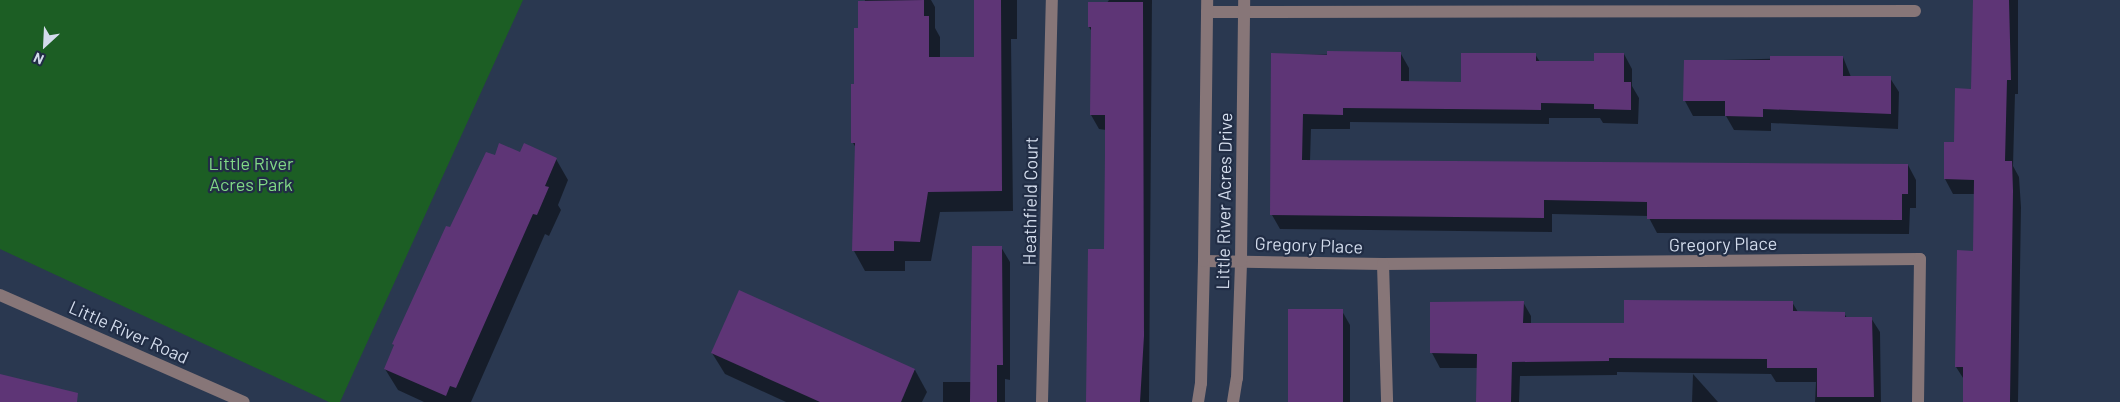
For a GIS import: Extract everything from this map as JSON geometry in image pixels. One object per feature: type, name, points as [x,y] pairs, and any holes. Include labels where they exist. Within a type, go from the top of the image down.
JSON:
[{"type":"street","name":"Heathfield Court","points":[[1042,402],[1052,0]]},
{"type":"street","points":[[1207,6],[1671,5],[1915,11]]},
{"type":"street","name":"Little River Acres Drive","points":[[1198,402],[1201,383],[1204,261],[1207,6]]},
{"type":"street","name":"Little River Acres Drive","points":[[1233,402],[1237,378],[1241,260],[1244,6]]},
{"type":"street","name":"Gregory Place","points":[[1204,261],[1241,260],[1383,264],[1920,259],[1918,402]]},
{"type":"street","name":"Gregory Place","points":[[1383,264],[1387,402]]},
{"type":"street","name":"Little River Road","points":[[0,295],[244,402]]},
{"type":"green space","name":"Little River Acres Park","points":[[0,0],[523,0],[340,402],[329,402],[0,249]]},
{"type":"building","points":[[924,0],[924,16],[929,16],[929,57],[974,57],[974,0],[1001,0],[1002,191],[928,192],[920,242],[894,241],[894,251],[852,251],[855,143],[851,143],[851,84],[854,84],[854,28],[858,28],[858,1]]},
{"type":"building","points":[[1973,0],[2009,0],[2011,80],[2007,80],[2005,161],[2012,161],[2013,191],[2010,402],[1963,402],[1963,367],[1955,367],[1957,250],[1973,251],[1974,180],[1944,179],[1944,142],[1954,142],[1955,88],[1971,89]]},
{"type":"building","points":[[1088,2],[1143,2],[1144,336],[1140,402],[1086,402],[1088,249],[1104,249],[1105,153],[1105,115],[1090,115],[1091,27],[1088,27]]},
{"type":"building","points":[[1327,51],[1401,52],[1401,81],[1461,82],[1461,53],[1536,53],[1536,61],[1594,61],[1594,53],[1624,53],[1624,82],[1631,82],[1631,110],[1594,109],[1594,104],[1541,103],[1541,110],[1343,108],[1343,115],[1303,114],[1302,160],[1908,164],[1908,194],[1902,194],[1902,220],[1647,219],[1647,202],[1544,200],[1544,218],[1270,215],[1271,53],[1327,55]]},
{"type":"building","points":[[1770,56],[1843,56],[1843,76],[1891,76],[1891,114],[1763,109],[1763,117],[1725,116],[1725,101],[1683,101],[1684,60],[1770,60]]},
{"type":"building","points":[[499,143],[520,152],[524,143],[557,158],[545,186],[549,187],[537,215],[533,214],[456,388],[450,386],[446,396],[384,369],[394,345],[392,344],[446,226],[450,227],[486,152],[495,155]]},
{"type":"building","points":[[972,246],[1002,246],[1003,365],[997,365],[997,402],[970,402]]},
{"type":"building","points":[[739,290],[915,369],[901,402],[820,402],[711,353]]},
{"type":"building","points":[[1624,300],[1793,301],[1793,311],[1845,312],[1845,317],[1872,317],[1874,397],[1817,397],[1817,368],[1767,368],[1767,359],[1609,358],[1609,361],[1512,362],[1511,402],[1476,402],[1477,354],[1430,353],[1430,302],[1524,301],[1523,323],[1624,323]]},
{"type":"building","points":[[1288,309],[1343,309],[1343,402],[1288,402]]},
{"type":"building","points":[[0,374],[78,393],[77,402],[0,402]]}]
